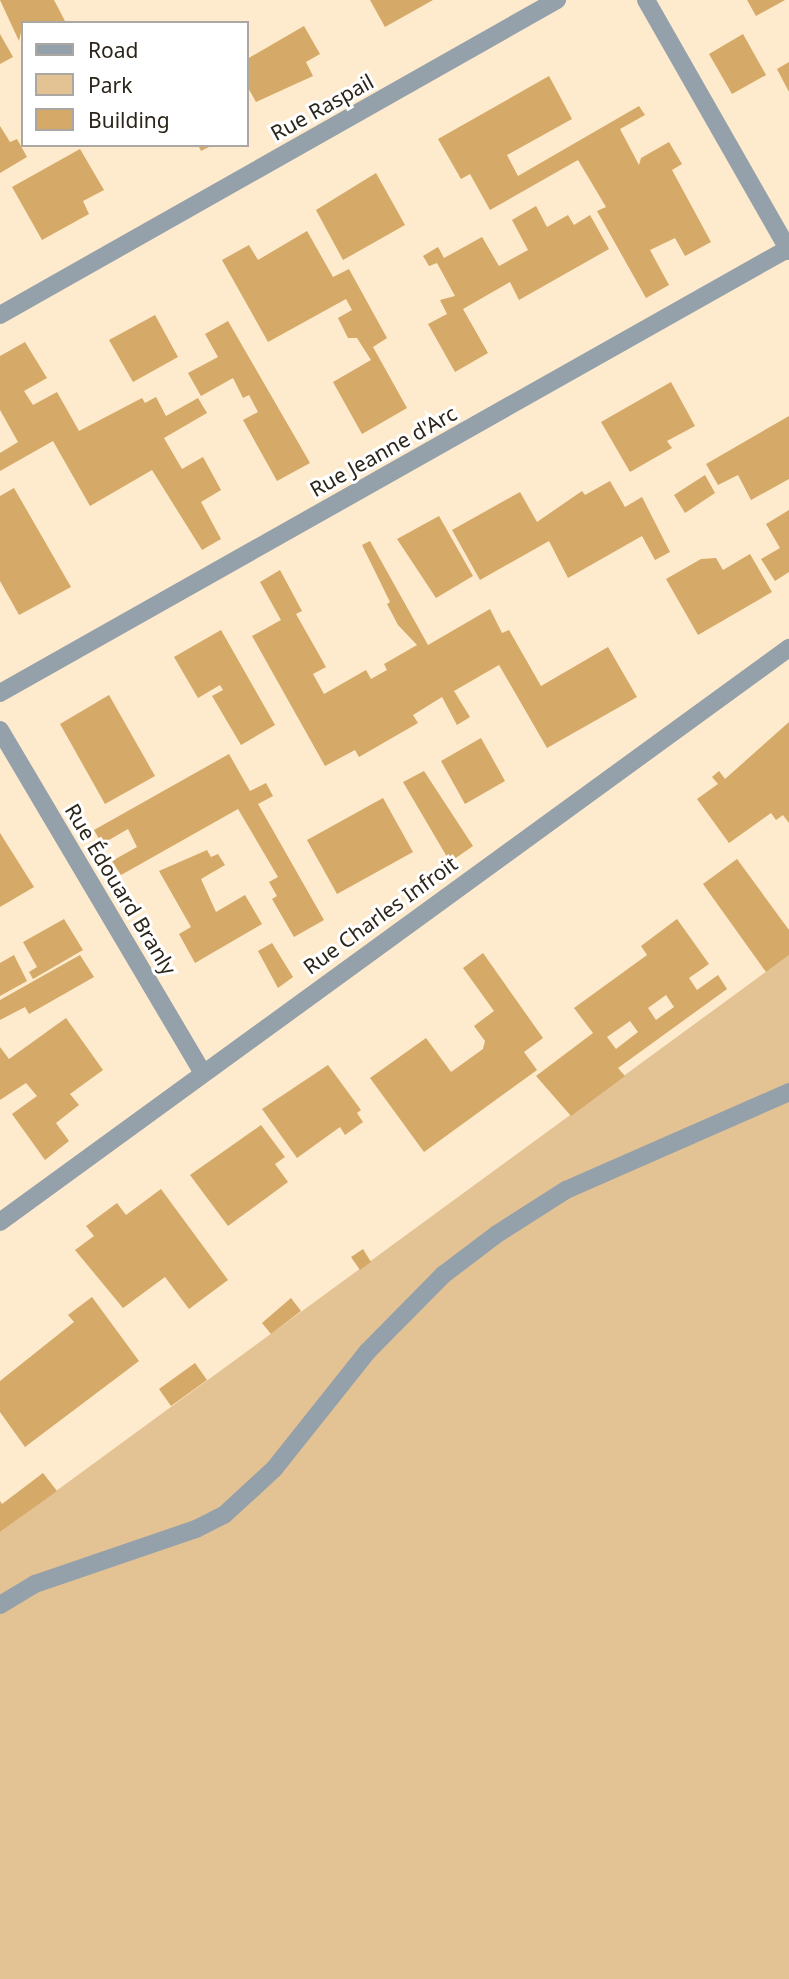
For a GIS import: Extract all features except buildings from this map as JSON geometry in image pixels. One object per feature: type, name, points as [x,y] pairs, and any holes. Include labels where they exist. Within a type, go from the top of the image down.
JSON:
[{"type":"street","name":"Rue Raspail","points":[[0,315],[557,0]]},
{"type":"street","points":[[646,0],[789,249]]},
{"type":"street","name":"Rue Jeanne d'Arc","points":[[0,693],[789,249]]},
{"type":"street","name":"Rue Charles Infroit","points":[[0,1222],[202,1072],[789,648]]},
{"type":"street","name":"Rue Édouard Branly","points":[[0,730],[202,1072]]},
{"type":"street","points":[[0,1605],[35,1584],[196,1529],[224,1515],[274,1469],[368,1351],[443,1275],[486,1242],[566,1190],[789,1092]]},
{"type":"green space","points":[[789,955],[789,1979],[0,1979],[0,1532]]}]
